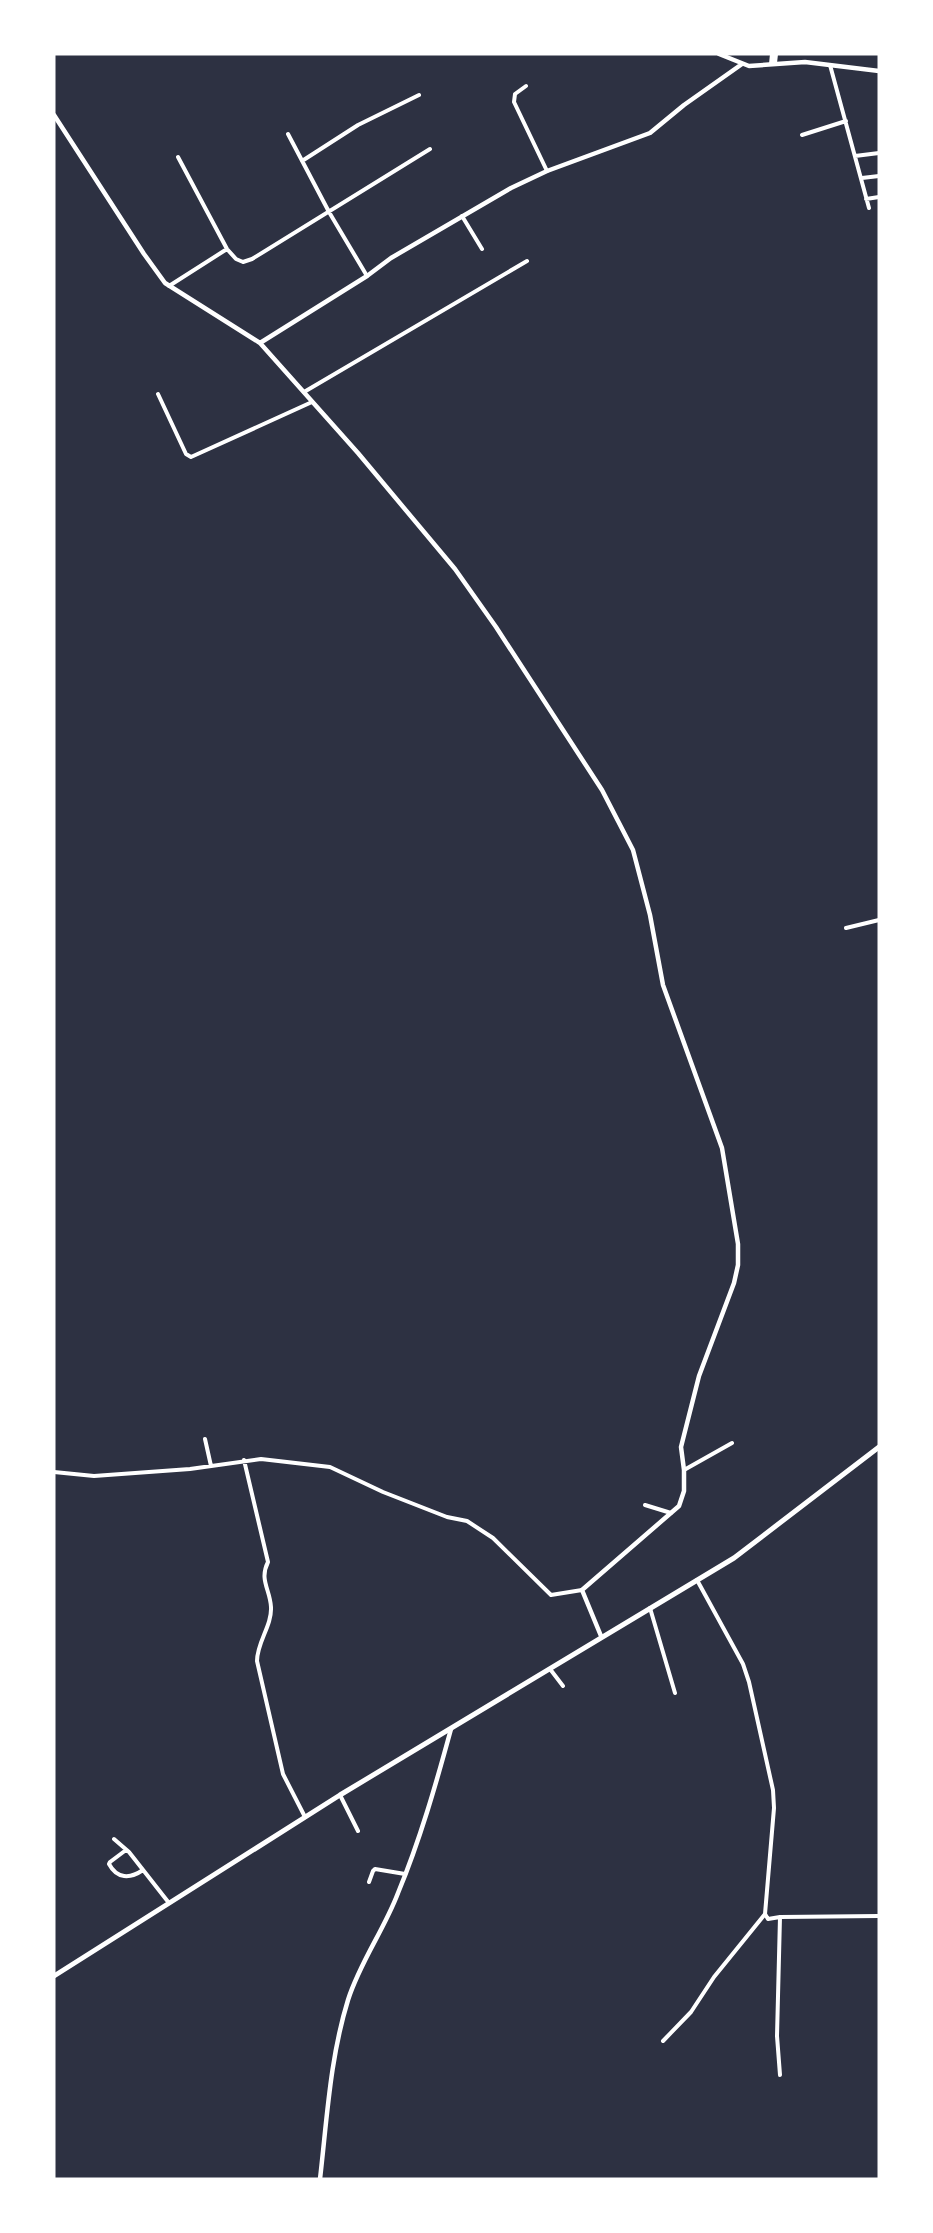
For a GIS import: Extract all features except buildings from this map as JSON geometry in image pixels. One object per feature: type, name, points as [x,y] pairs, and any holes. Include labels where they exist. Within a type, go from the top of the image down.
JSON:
[{"type":"main road","points":[[54,1976],[340,1795],[697,1580],[762,1538],[879,1447]]},
{"type":"street","points":[[719,54],[749,66],[805,62],[879,71]]},
{"type":"street","points":[[773,63],[774,54]]},
{"type":"street","points":[[260,343],[367,276],[391,258],[511,188],[547,171],[650,133],[684,105],[742,64]]},
{"type":"street","points":[[830,65],[862,178],[868,208]]},
{"type":"street","points":[[526,86],[515,94],[514,102],[547,171]]},
{"type":"street","points":[[302,161],[358,125],[419,95]]},
{"type":"street","points":[[54,115],[144,254],[169,286],[260,343],[455,569],[496,627],[602,790],[633,850],[650,915],[663,985],[722,1148],[738,1244],[738,1265],[734,1283],[699,1376],[681,1447],[684,1470],[683,1498],[679,1506],[582,1590],[551,1595],[493,1538],[467,1521],[447,1517],[383,1492],[330,1467],[261,1459],[211,1466],[93,1476],[54,1472]]},
{"type":"street","points":[[802,135],[846,121]]},
{"type":"street","points":[[288,134],[329,212],[367,276]]},
{"type":"street","points":[[178,157],[227,249],[240,261],[247,262],[430,149]]},
{"type":"street","points":[[855,156],[879,153]]},
{"type":"street","points":[[862,178],[879,176]]},
{"type":"street","points":[[866,199],[879,197]]},
{"type":"street","points":[[462,216],[482,249]]},
{"type":"street","points":[[169,286],[227,249]]},
{"type":"street","points":[[303,393],[527,261]]},
{"type":"street","points":[[158,394],[186,454],[191,457],[312,402]]},
{"type":"street","points":[[846,928],[879,920]]},
{"type":"street","points":[[205,1439],[211,1466]]},
{"type":"street","points":[[684,1470],[732,1443]]},
{"type":"street","points":[[244,1460],[268,1562],[263,1570],[271,1608],[268,1626],[257,1653],[257,1661],[283,1774],[305,1817]]},
{"type":"street","points":[[645,1505],[671,1513]]},
{"type":"street","points":[[663,2041],[691,2012],[714,1977],[765,1914],[774,1808],[773,1790],[749,1682],[742,1664],[697,1580]]},
{"type":"street","points":[[582,1590],[601,1636]]},
{"type":"street","points":[[650,1608],[675,1693]]},
{"type":"street","points":[[549,1668],[562,1686]]},
{"type":"street","points":[[320,2179],[339,2030],[357,1974],[398,1895],[430,1803],[451,1729]]},
{"type":"street","points":[[340,1795],[358,1831]]},
{"type":"street","points":[[114,1839],[126,1850],[169,1903]]},
{"type":"street","points":[[126,1850],[110,1862],[112,1869],[119,1875],[130,1877],[143,1870]]},
{"type":"street","points":[[369,1882],[375,1869],[405,1874]]},
{"type":"street","points":[[765,1914],[768,1919],[879,1916]]},
{"type":"street","points":[[780,1917],[777,2036],[780,2075]]}]
